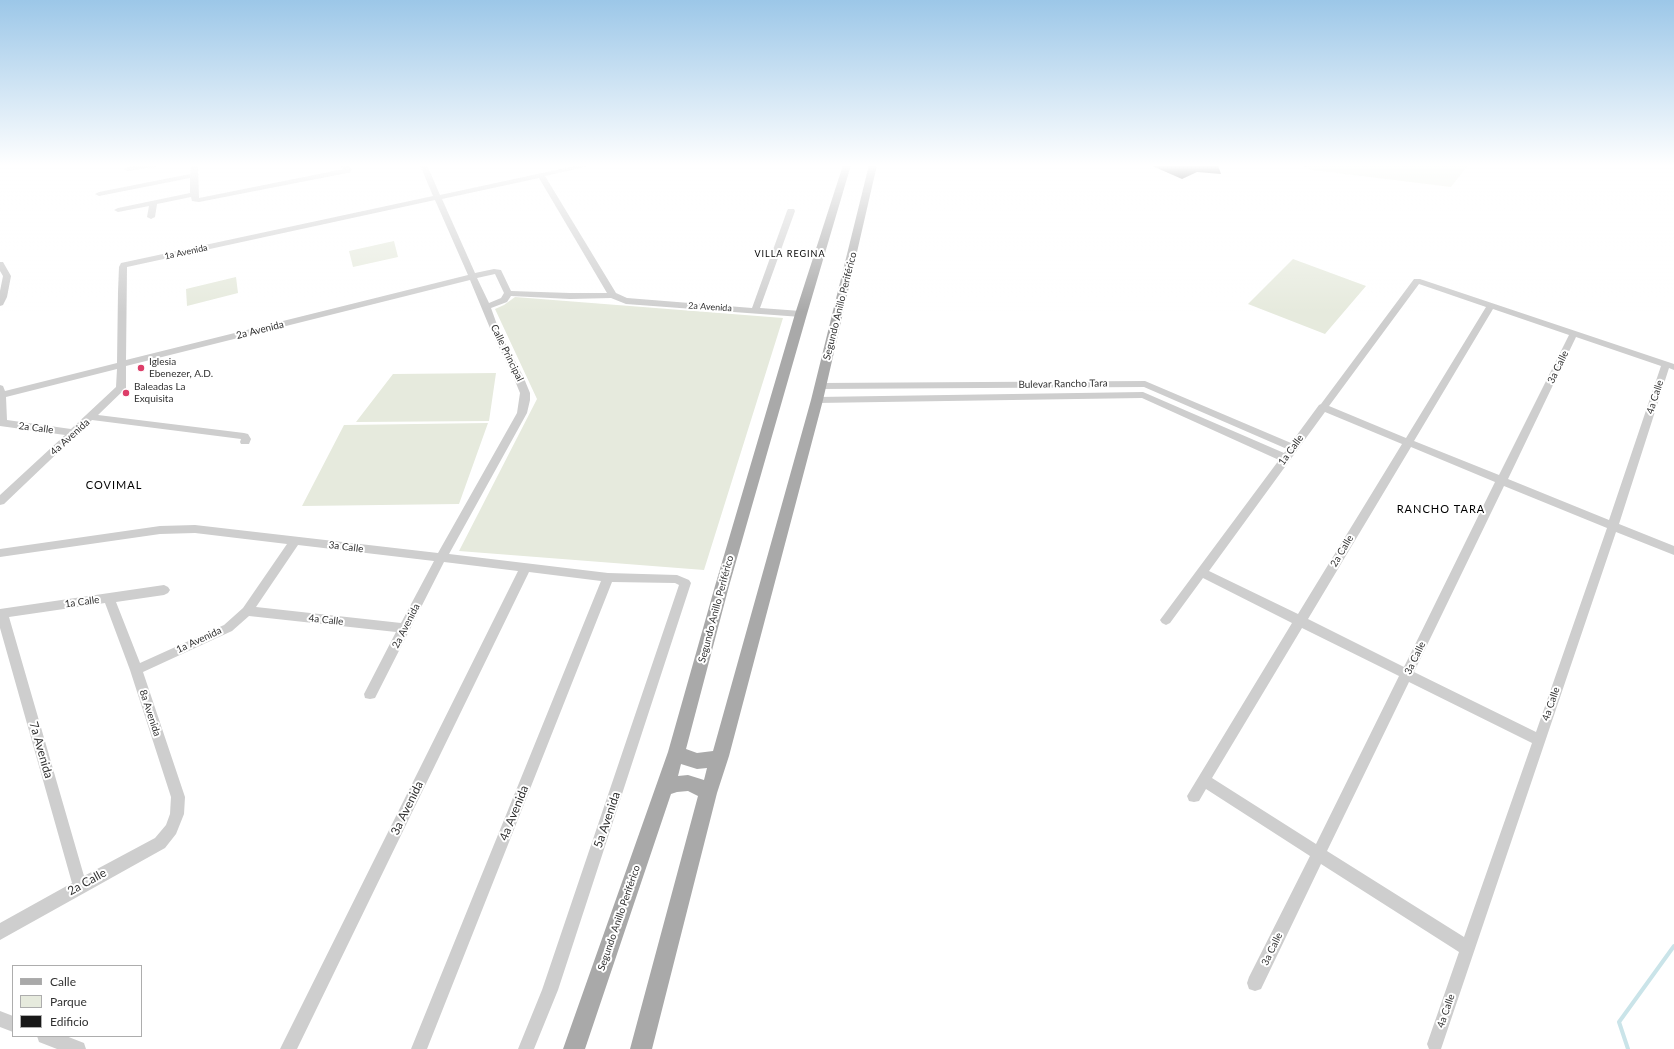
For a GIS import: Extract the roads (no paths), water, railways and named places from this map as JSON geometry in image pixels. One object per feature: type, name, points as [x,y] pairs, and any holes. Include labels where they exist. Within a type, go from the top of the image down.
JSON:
[{"type":"main road","name":"Segundo Anillo Periférico","points":[[574,1049],[678,752],[722,586],[801,314],[832,214]]},
{"type":"main road","name":"Segundo Anillo Periférico","points":[[641,1049],[708,793],[720,756],[819,393],[861,214]]},
{"type":"main road","points":[[678,752],[686,758],[697,761],[709,760],[720,756]]},
{"type":"main road","points":[[664,789],[676,784],[688,783],[699,786],[708,793]]},
{"type":"street","name":"1a Avenida","points":[[121,364],[122,273],[124,265],[362,214]]},
{"type":"street","name":"Calle Principal","points":[[441,558],[522,413],[525,400],[525,393],[496,333],[486,307],[443,214]]},
{"type":"street","points":[[564,214],[616,297]]},
{"type":"street","points":[[755,311],[790,214]]},
{"type":"street","points":[[0,264],[7,276],[3,297],[0,303]]},
{"type":"street","name":"2a Avenida","points":[[0,392],[121,364],[491,271],[498,272],[508,293],[616,297],[626,301],[801,314]]},
{"type":"street","name":"1a Calle","points":[[1166,620],[1322,407],[1417,281],[1492,306]]},
{"type":"street","points":[[486,307],[504,300],[508,293]]},
{"type":"street","points":[[1492,306],[1670,365]]},
{"type":"street","name":"2a Calle","points":[[1194,796],[1492,306]]},
{"type":"street","name":"3a Calle","points":[[1255,983],[1408,675],[1574,333]]},
{"type":"street","name":"4a Avenida","points":[[0,501],[121,388],[121,364]]},
{"type":"street","name":"4a Calle","points":[[1435,1044],[1613,526],[1670,365]]},
{"type":"street","points":[[1113,383],[1117,395]]},
{"type":"street","name":"Bulevar Rancho Tara","points":[[819,393],[1113,383],[1145,384],[1293,448]]},
{"type":"street","name":"2a Calle","points":[[0,392],[2,423],[74,433]]},
{"type":"street","name":"Bulevar Rancho Tara","points":[[819,393],[1143,395],[1285,458]]},
{"type":"street","points":[[1322,407],[1674,551]]},
{"type":"street","points":[[91,417],[244,436],[246,439],[245,442]]},
{"type":"street","name":"3a Calle","points":[[0,553],[160,530],[196,529],[525,568],[608,576],[677,579],[685,583],[684,589]]},
{"type":"street","name":"1a Avenida","points":[[136,670],[228,628],[247,611],[295,540]]},
{"type":"street","name":"2a Avenida","points":[[370,694],[441,558]]},
{"type":"street","name":"3a Avenida","points":[[288,1049],[525,568]]},
{"type":"street","points":[[1201,572],[1539,740]]},
{"type":"street","name":"4a Avenida","points":[[419,1049],[608,576]]},
{"type":"street","name":"5a Avenida","points":[[526,1049],[550,990],[684,589]]},
{"type":"street","name":"1a Calle","points":[[1,614],[164,590]]},
{"type":"street","name":"8a Avenida","points":[[109,598],[136,670],[178,797],[177,814],[171,829]]},
{"type":"street","name":"4a Calle","points":[[247,611],[405,628]]},
{"type":"street","name":"7a Avenida","points":[[1,614],[80,886]]},
{"type":"street","points":[[1203,780],[1467,948]]},
{"type":"street","name":"2a Calle","points":[[0,932],[80,886],[160,843],[171,829]]},
{"type":"street","points":[[0,1019],[12,1024]]},
{"type":"street","points":[[48,1037],[78,1049]]},
{"type":"waterway","points":[[1628,1049],[1619,1022],[1674,946]]},
{"type":"place","name":"Iglesia Ebenezer, A.D.","points":[[141,368]]},
{"type":"place","name":"Baleadas La Exquisita","points":[[126,393]]},
{"type":"district","name":"VILLA REGINA","points":[[790,254]]},
{"type":"district","name":"COVIMAL","points":[[114,485]]},
{"type":"district","name":"RANCHO TARA","points":[[1441,509]]}]
